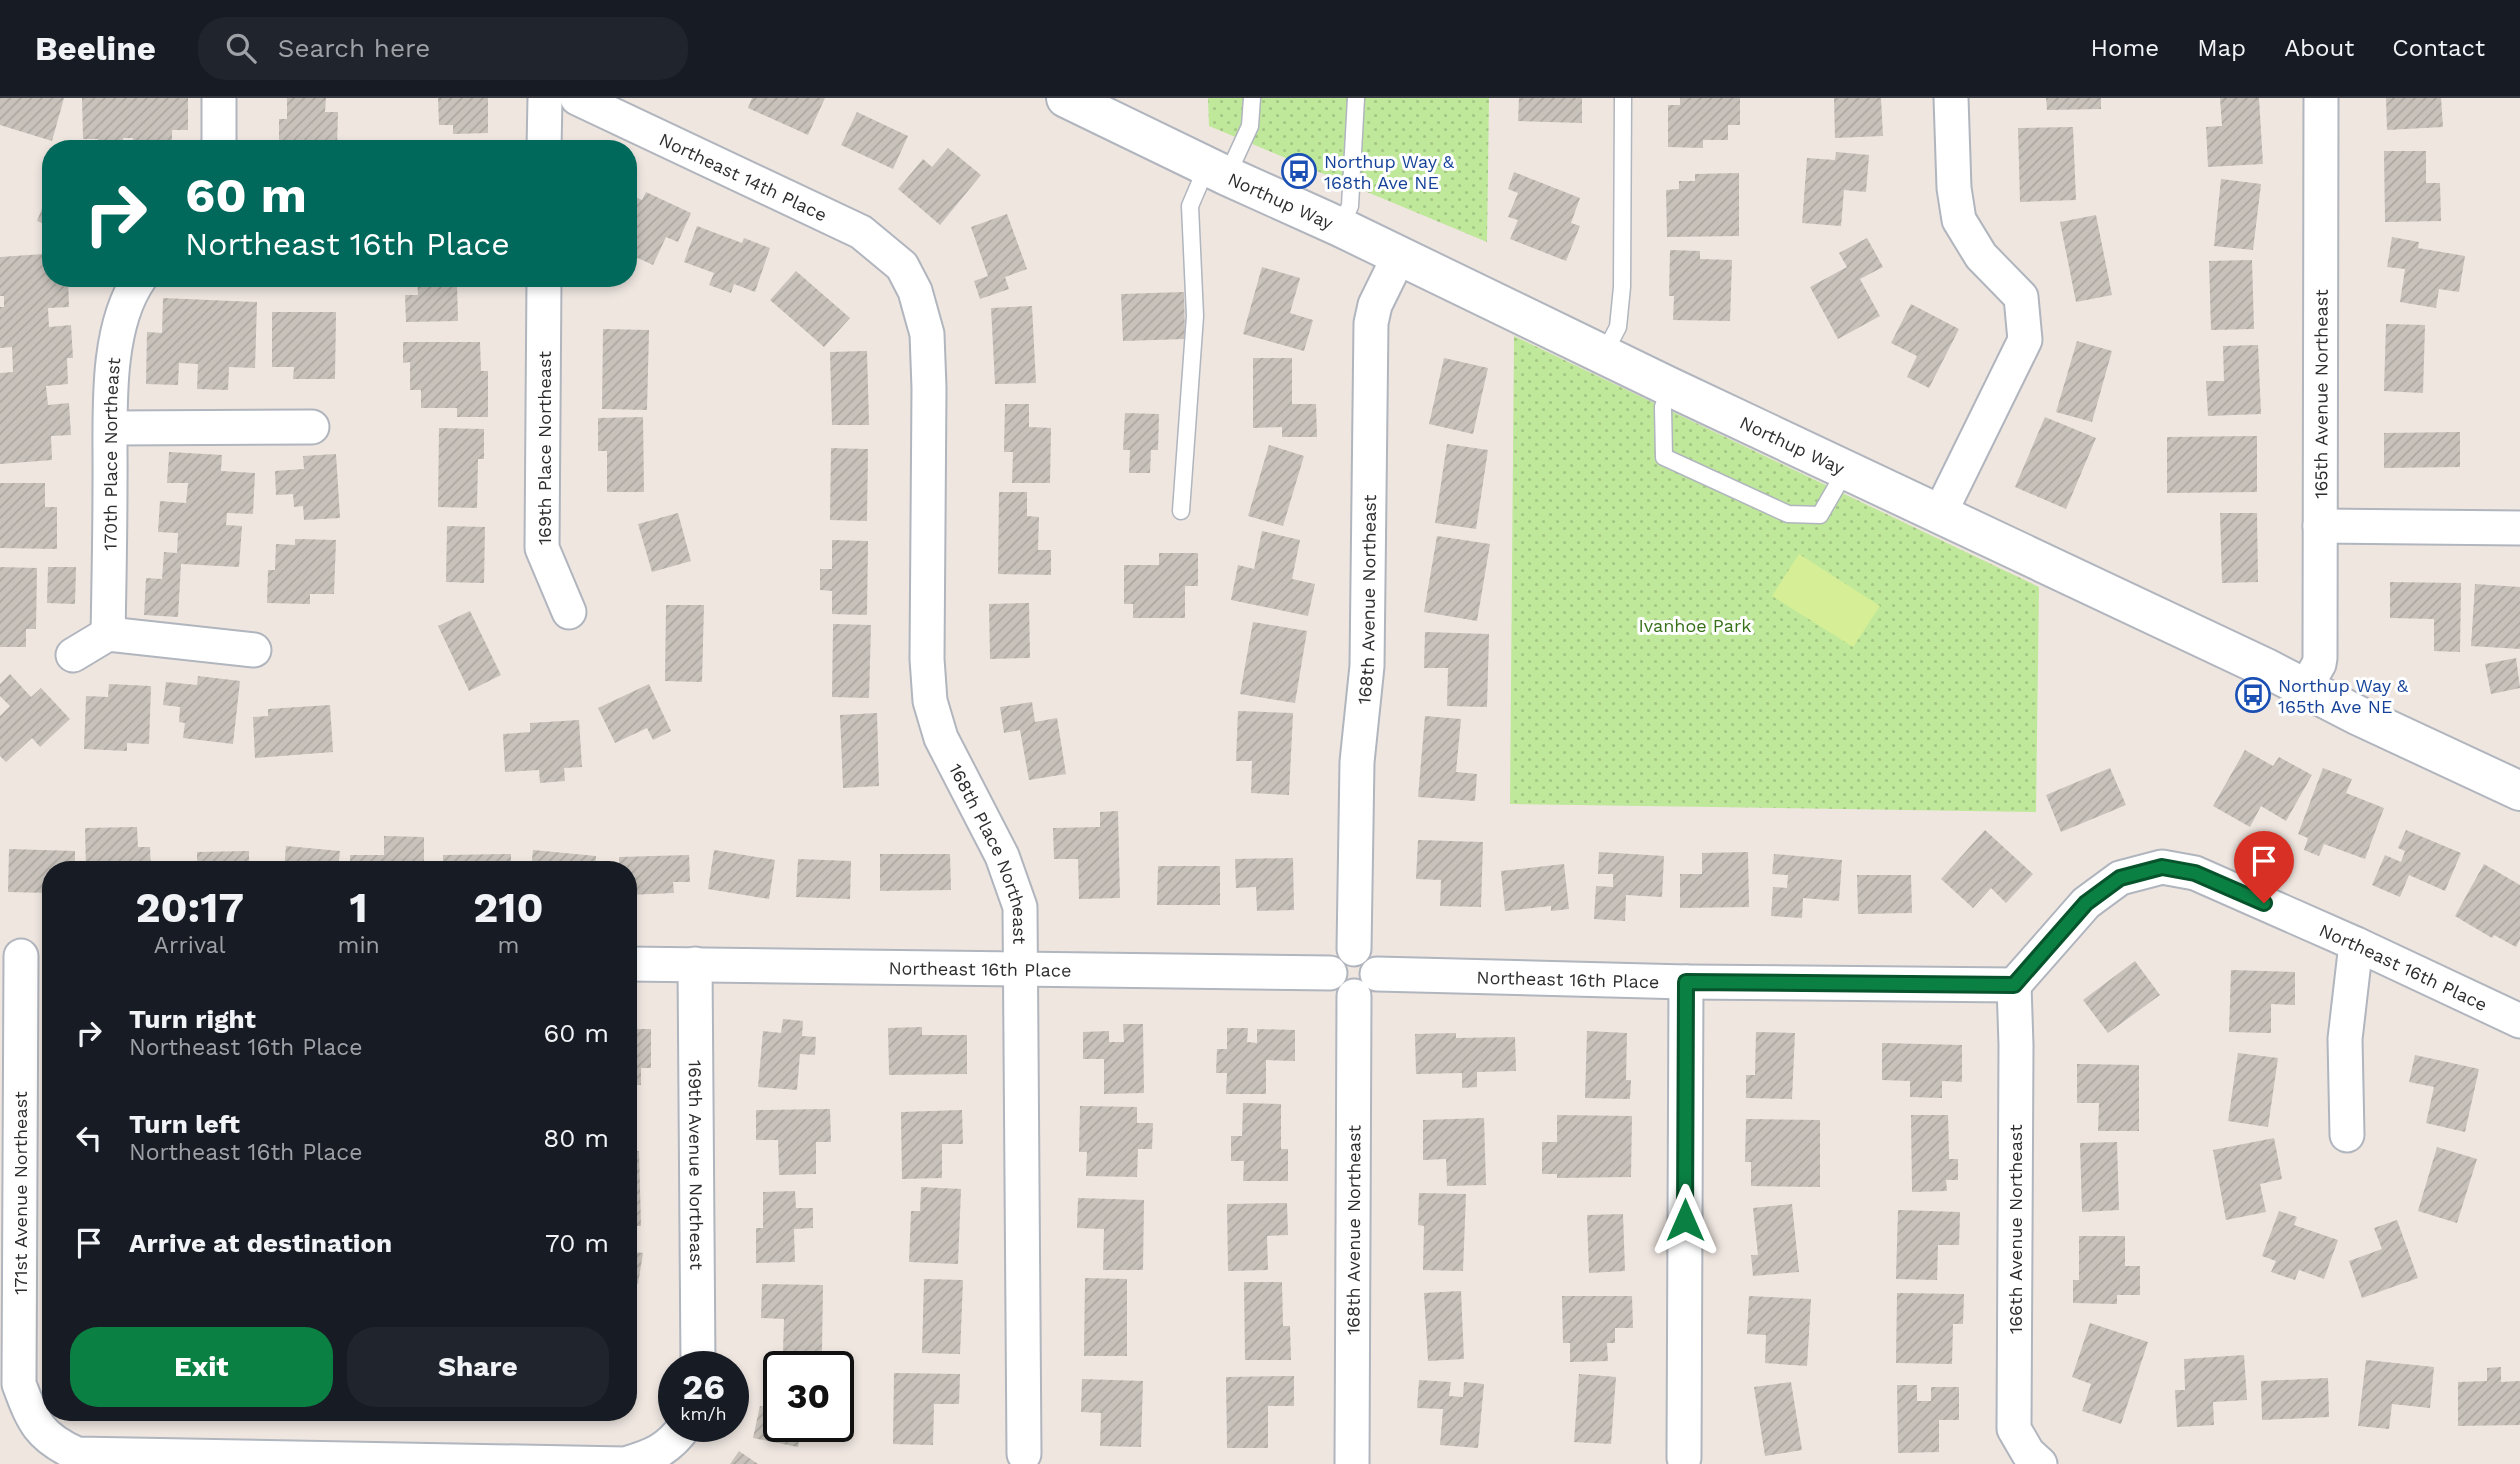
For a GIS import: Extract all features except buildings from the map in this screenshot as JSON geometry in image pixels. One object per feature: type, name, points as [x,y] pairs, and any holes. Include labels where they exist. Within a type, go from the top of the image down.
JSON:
[{"type":"street","points":[[219,98],[219,140]]},
{"type":"street","points":[[544,140],[545,98]]},
{"type":"street","name":"Northeast 14th Place","points":[[577,98],[861,232],[902,266]]},
{"type":"street","name":"Northup Way","points":[[1066,98],[2520,791]]},
{"type":"street","points":[[1940,513],[2025,340],[2021,297],[1981,256],[1959,220],[1954,188],[1951,98]]},
{"type":"street","name":"165th Avenue Northeast","points":[[2305,688],[2319,664],[2320,98]]},
{"type":"street","name":"168th Avenue Northeast","points":[[1354,949],[1357,762],[1367,666],[1371,323],[1375,305],[1399,256]]},
{"type":"street","name":"168th Place Northeast","points":[[902,266],[915,291],[927,334],[930,701],[940,738],[1002,856],[1020,907],[1024,1454]]},
{"type":"street","name":"170th Place Northeast","points":[[108,634],[112,381],[118,328],[133,287]]},
{"type":"street","name":"169th Place Northeast","points":[[544,287],[542,548],[569,612]]},
{"type":"street","points":[[111,428],[312,427]]},
{"type":"street","points":[[2320,526],[2520,528]]},
{"type":"street","points":[[73,655],[108,634],[254,650]]},
{"type":"street","name":"Northeast 16th Place","points":[[1365,985],[1686,982],[2014,985],[2086,903],[2120,878],[2162,867],[2195,873],[2356,944],[2520,1021]]},
{"type":"street","points":[[2347,1135],[2345,1040],[2356,944]]},
{"type":"street","points":[[1354,949],[1373,959],[1365,985],[1340,992],[1330,973],[1335,959],[1347,950],[1354,949]]},
{"type":"street","name":"171st Avenue Northeast","points":[[24,956],[19,1384],[37,1426],[54,1443],[77,1454],[625,1464],[652,1456],[670,1442]]},
{"type":"street","name":"Northeast 16th Place","points":[[637,964],[1330,973]]},
{"type":"street","name":"169th Avenue Northeast","points":[[695,964],[698,1351]]},
{"type":"street","points":[[1685,1458],[1686,982]]},
{"type":"street","name":"168th Avenue Northeast","points":[[1352,1464],[1365,985]]},
{"type":"street","name":"166th Avenue Northeast","points":[[2014,985],[2014,1429],[2028,1453],[2040,1464]]},
{"type":"lane","points":[[1181,511],[1195,316],[1190,206],[1250,126],[1252,98]]},
{"type":"lane","points":[[1340,227],[1350,206],[1356,98]]},
{"type":"lane","points":[[1604,354],[1618,327],[1622,287],[1623,98]]},
{"type":"lane","points":[[1671,387],[1663,407],[1664,457],[1703,476],[1788,514],[1820,515],[1846,470]]},
{"type":"green space","points":[[1208,98],[1489,98],[1487,242],[1209,126]]},
{"type":"green space","name":"Ivanhoe Park","points":[[1514,336],[2039,587],[2036,812],[1510,804]]},
{"type":"green space","points":[[1799,554],[1880,606],[1853,647],[1772,596]]},
{"type":"place","name":"Northup Way & 168th Ave NE","points":[[1299,171]]},
{"type":"place","name":"Northup Way & 165th Ave NE","points":[[2253,695]]},
{"type":"route","points":[[1685,1220],[1686,982],[2014,985],[2086,903],[2120,878],[2162,867],[2195,873],[2264,903]]}]
